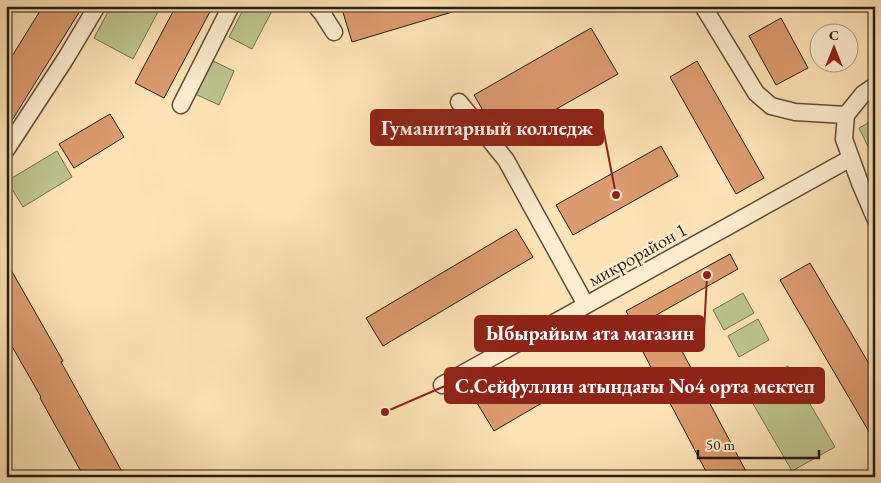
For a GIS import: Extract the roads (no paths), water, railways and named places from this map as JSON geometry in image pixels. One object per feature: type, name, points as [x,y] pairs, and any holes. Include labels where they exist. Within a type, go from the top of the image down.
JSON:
[{"type":"street","points":[[6,150],[66,58],[97,6]]},
{"type":"street","points":[[181,105],[231,6]]},
{"type":"street","points":[[316,6],[334,32]]},
{"type":"street","points":[[703,6],[756,93],[771,106],[795,112],[846,115]]},
{"type":"street","points":[[875,86],[862,94],[846,115],[844,138],[875,218]]},
{"type":"street","points":[[459,102],[506,160],[586,305]]},
{"type":"street","name":"микрорайон 1","points":[[442,386],[851,158]]},
{"type":"place","name":"Гуманитарный колледж","points":[[616,195]]},
{"type":"place","name":"Ыбырайым ата магазин","points":[[707,275]]},
{"type":"place","name":"С.Сейфуллин атындағы No4 орта мектеп","points":[[385,412]]}]
